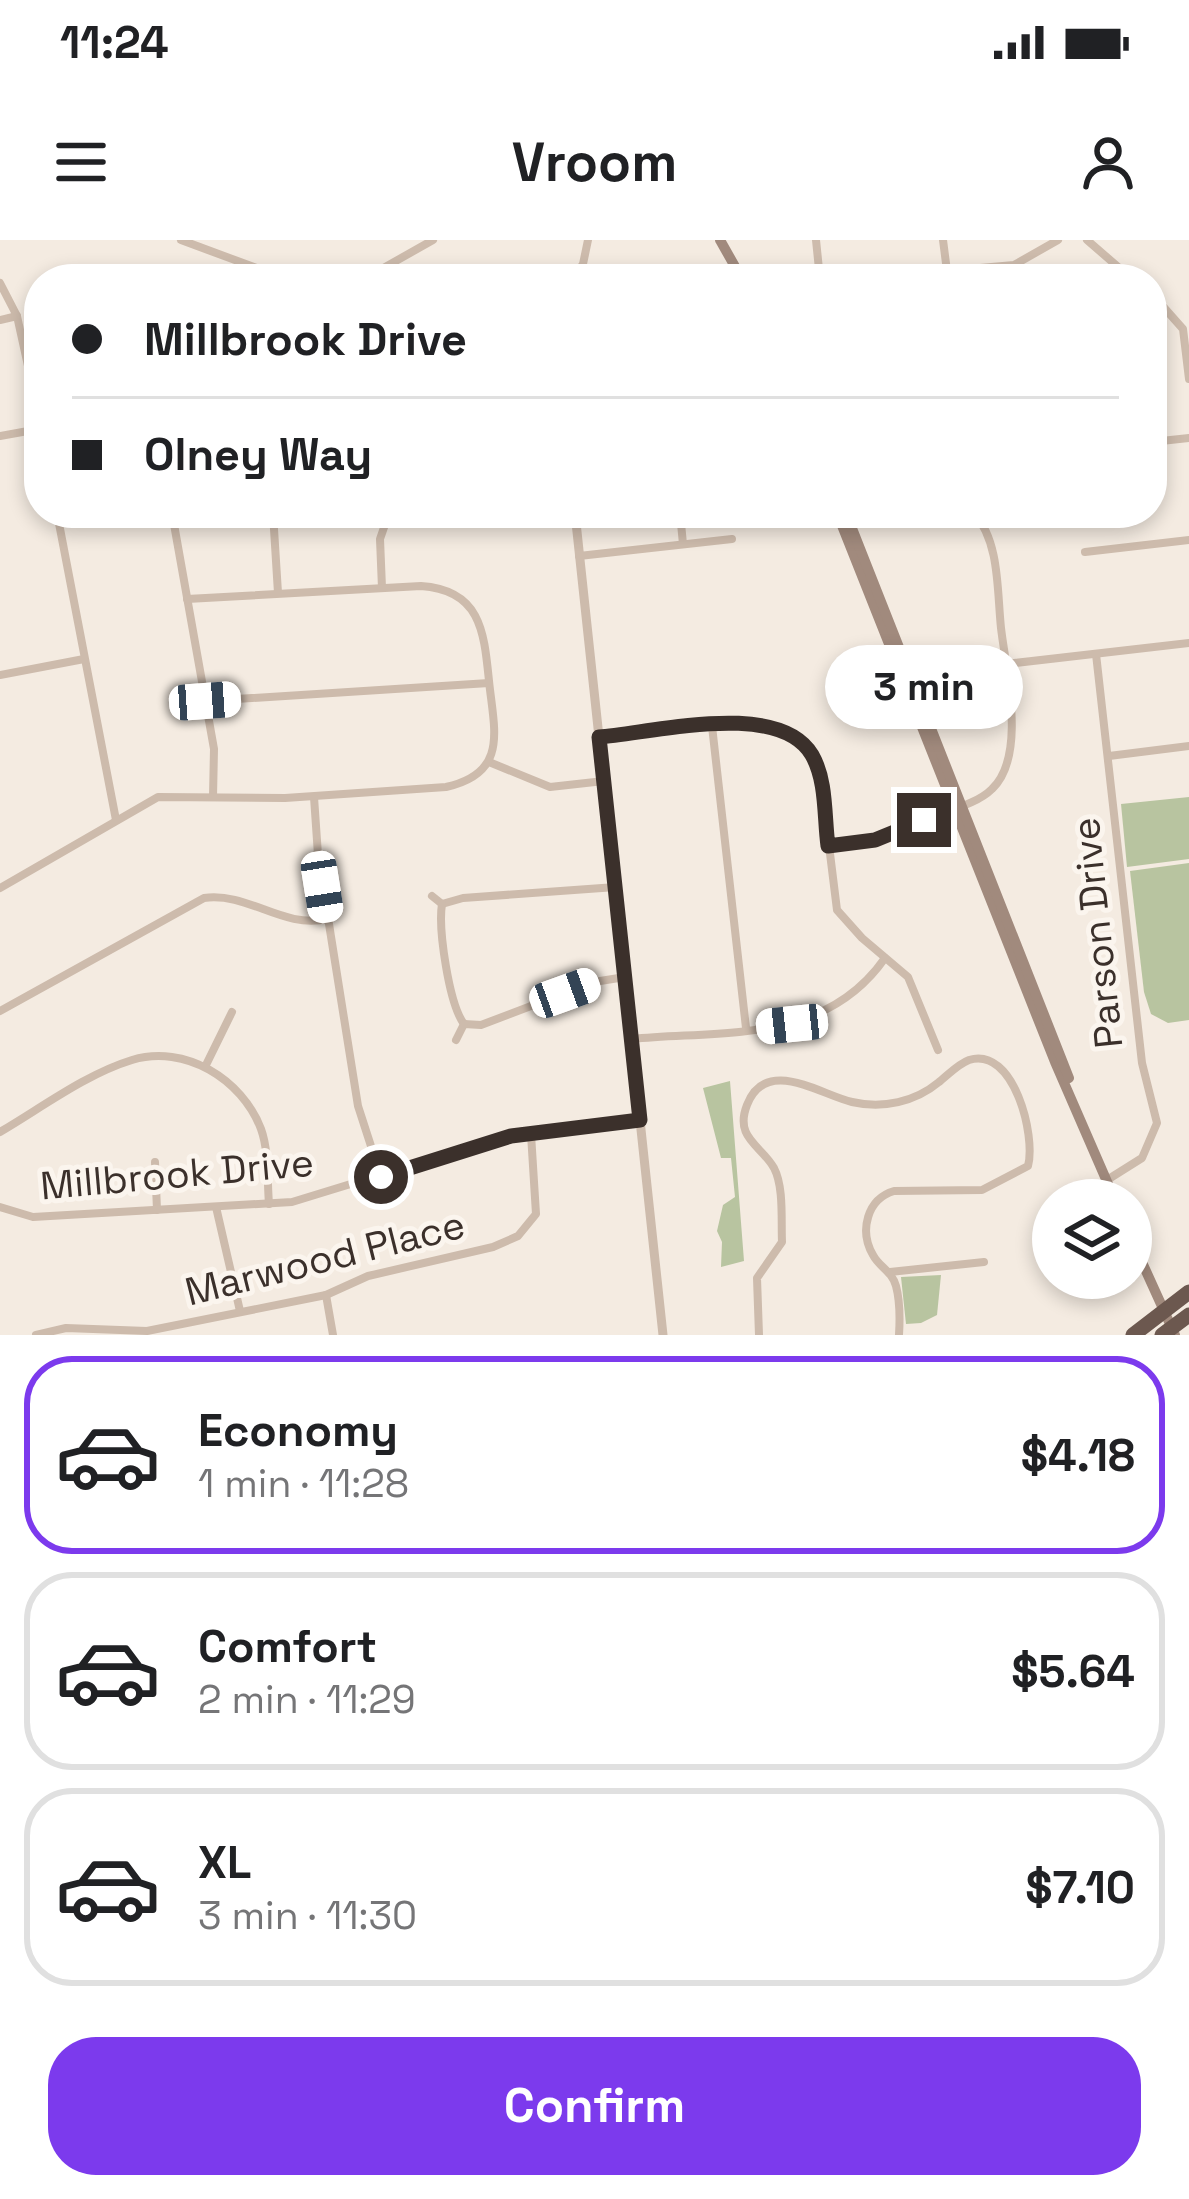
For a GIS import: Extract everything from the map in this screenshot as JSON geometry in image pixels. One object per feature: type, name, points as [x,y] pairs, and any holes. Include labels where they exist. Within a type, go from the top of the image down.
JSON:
[{"type":"highway","points":[[1133,1335],[1189,1292]]},
{"type":"highway","points":[[1170,1333],[1189,1315]]},
{"type":"main road","points":[[847,528],[1063,1059],[1107,1179]]},
{"type":"main road","points":[[1152,1287],[1170,1333]]},
{"type":"street","points":[[181,240],[244,264]]},
{"type":"street","points":[[391,264],[433,240]]},
{"type":"street","points":[[1016,264],[1058,240]]},
{"type":"street","points":[[1088,240],[1115,264]]},
{"type":"street","points":[[0,283],[17,316],[24,348]]},
{"type":"street","points":[[1167,310],[1184,329],[1189,379]]},
{"type":"street","points":[[0,320],[17,316]]},
{"type":"street","points":[[60,528],[116,820]]},
{"type":"street","points":[[175,528],[214,748],[213,797]]},
{"type":"street","points":[[274,528],[278,593]]},
{"type":"street","points":[[382,588],[384,528]]},
{"type":"street","points":[[576,528],[663,1335]]},
{"type":"street","points":[[681,528],[683,544]]},
{"type":"street","points":[[828,846],[875,840],[987,794],[1003,777],[1012,734],[992,550],[985,528]]},
{"type":"street","points":[[579,556],[732,539]]},
{"type":"street","points":[[1084,552],[1189,540]]},
{"type":"street","points":[[0,888],[158,797],[314,796],[446,788],[472,779],[489,762],[496,741],[484,631],[457,596],[438,587],[187,599]]},
{"type":"street","points":[[1005,664],[1189,644]]},
{"type":"street","name":"Parson Drive","points":[[1096,654],[1142,1063],[1157,1124],[1142,1158],[1109,1179]]},
{"type":"street","points":[[0,675],[84,659]]},
{"type":"street","points":[[205,701],[489,683]]},
{"type":"street","points":[[599,737],[738,722],[771,726],[808,748],[821,781],[837,910],[911,982],[938,1049]]},
{"type":"street","points":[[712,725],[746,1028]]},
{"type":"street","points":[[1109,756],[1189,746]]},
{"type":"street","points":[[489,762],[550,787],[604,781]]},
{"type":"street","points":[[314,796],[327,919],[358,1106],[381,1177]]},
{"type":"street","points":[[442,904],[463,898],[616,887]]},
{"type":"street","points":[[432,896],[442,904]]},
{"type":"street","points":[[0,1011],[204,898],[234,897],[293,920],[327,919]]},
{"type":"street","points":[[442,904],[454,1002],[464,1024]]},
{"type":"street","points":[[632,1039],[792,1024],[825,1013],[861,989],[885,958]]},
{"type":"street","points":[[464,1024],[482,1025],[594,982],[625,977]]},
{"type":"street","points":[[205,1067],[232,1012]]},
{"type":"street","points":[[456,1040],[464,1024]]},
{"type":"street","points":[[0,1132],[128,1061],[163,1057],[205,1067],[227,1081],[256,1119],[264,1139],[269,1204]]},
{"type":"street","points":[[759,1335],[757,1278],[782,1242],[776,1171],[752,1146],[743,1126],[752,1094],[764,1084],[788,1080],[848,1101],[886,1104],[925,1094],[967,1060],[984,1060],[1000,1070],[1020,1094],[1032,1151],[1028,1166],[982,1190],[915,1188],[880,1195],[867,1218],[869,1245],[874,1259],[890,1272],[897,1293],[899,1335]]},
{"type":"street","name":"Millbrook Drive","points":[[0,1207],[33,1217],[269,1204],[317,1196],[494,1140],[640,1120]]},
{"type":"street","name":"Marwood Place","points":[[36,1335],[66,1328],[147,1331],[326,1295],[368,1276],[494,1247],[518,1236],[536,1214],[531,1134]]},
{"type":"street","points":[[155,1162],[157,1210]]},
{"type":"street","points":[[216,1207],[240,1312]]},
{"type":"street","points":[[890,1272],[984,1262]]},
{"type":"street","points":[[326,1295],[333,1335]]},
{"type":"green space","points":[[1189,797],[1189,859],[1127,867],[1121,804]]},
{"type":"green space","points":[[1189,863],[1189,1020],[1168,1023],[1151,1014],[1144,992],[1130,871]]},
{"type":"green space","points":[[730,1081],[744,1261],[721,1267],[722,1242],[717,1231],[723,1205],[735,1197],[731,1158],[721,1158],[703,1088]]},
{"type":"green space","points":[[941,1275],[937,1315],[906,1324],[901,1277]]},
{"type":"route","points":[[381,1177],[511,1136],[640,1120],[599,737],[738,722],[771,726],[795,737],[813,756],[821,781],[828,846],[875,840],[924,820]]}]
